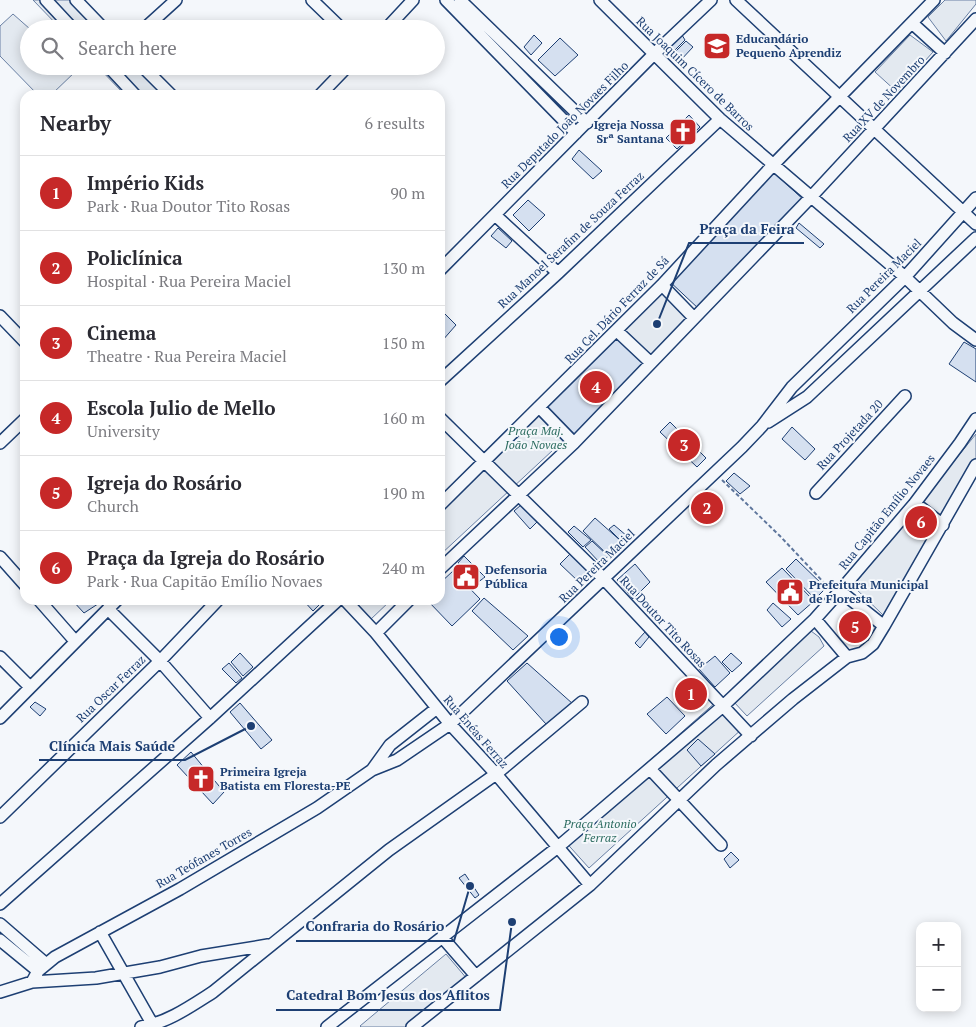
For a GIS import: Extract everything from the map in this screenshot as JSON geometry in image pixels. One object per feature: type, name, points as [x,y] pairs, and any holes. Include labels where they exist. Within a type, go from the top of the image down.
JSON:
[{"type":"street","points":[[46,0],[65,20]]},
{"type":"street","points":[[76,0],[95,20]]},
{"type":"street","points":[[154,20],[176,0]]},
{"type":"street","points":[[312,0],[333,20]]},
{"type":"street","points":[[394,20],[413,0]]},
{"type":"street","points":[[446,0],[587,123]]},
{"type":"street","points":[[460,0],[576,133]]},
{"type":"street","name":"Rua Joaquim Cícero de Barros","points":[[600,0],[720,119],[905,277],[943,315],[976,340]]},
{"type":"street","name":"Rua Deputado João Novaes Filho","points":[[445,265],[654,54],[711,0]]},
{"type":"street","points":[[736,0],[976,224]]},
{"type":"street","points":[[773,165],[934,0]]},
{"type":"street","name":"Rua XV de Novembro","points":[[811,197],[976,20]]},
{"type":"street","points":[[912,23],[946,53]]},
{"type":"street","points":[[117,75],[131,90]]},
{"type":"street","points":[[151,75],[166,90]]},
{"type":"street","points":[[325,90],[339,75]]},
{"type":"street","name":"Rua Manoel Serafim de Souza Ferraz","points":[[445,376],[558,273],[720,119]]},
{"type":"street","name":"Rua Cel. Dário Ferraz de Sá","points":[[445,500],[617,331],[773,165]]},
{"type":"street","points":[[445,560],[574,443],[811,197]]},
{"type":"street","name":"Rua Pereira Maciel","points":[[372,770],[397,760],[450,724],[604,579],[762,426],[792,387],[905,277],[976,198]]},
{"type":"street","points":[[495,214],[558,273]]},
{"type":"street","name":"Rua Pereira Maciel","points":[[762,426],[807,397],[976,238]]},
{"type":"street","points":[[662,285],[694,318]]},
{"type":"street","points":[[0,316],[20,337]]},
{"type":"street","points":[[617,331],[651,363]]},
{"type":"street","points":[[842,337],[856,352]]},
{"type":"street","name":"Rua Projetada 20","points":[[816,493],[905,396]]},
{"type":"street","points":[[540,408],[574,443]]},
{"type":"street","name":"Rua Capitão Emílio Novaes","points":[[327,1027],[558,847],[723,706],[814,619],[838,593],[915,502],[976,419]]},
{"type":"street","name":"Rua Doutor Tito Rosas","points":[[445,423],[604,579],[751,736]]},
{"type":"street","points":[[0,444],[20,424]]},
{"type":"street","points":[[412,1027],[590,885],[716,765],[793,699],[847,656],[862,653],[874,644],[976,465]]},
{"type":"street","points":[[915,502],[943,525]]},
{"type":"street","points":[[0,557],[20,579]]},
{"type":"street","points":[[838,593],[884,626]]},
{"type":"street","points":[[43,605],[75,641]]},
{"type":"street","points":[[0,718],[112,605]]},
{"type":"street","name":"Rua Oscar Ferraz","points":[[0,817],[160,661],[213,605]]},
{"type":"street","points":[[0,904],[210,718],[333,605]]},
{"type":"street","name":"Rua Enéas Ferraz","points":[[350,605],[376,633],[436,708],[496,774],[590,885]]},
{"type":"street","points":[[376,633],[404,605]]},
{"type":"street","points":[[108,609],[160,661],[210,718]]},
{"type":"street","points":[[814,619],[847,656]]},
{"type":"street","points":[[0,657],[30,686]]},
{"type":"street","points":[[100,932],[149,1026],[195,1004],[213,992],[389,850],[496,774],[582,702]]},
{"type":"street","points":[[372,770],[390,745],[436,708]]},
{"type":"street","points":[[650,769],[721,845]]},
{"type":"street","name":"Rua Teófanes Torres","points":[[42,967],[64,952],[180,889],[317,808],[372,770]]},
{"type":"street","points":[[0,924],[42,967]]},
{"type":"street","points":[[442,936],[476,976]]},
{"type":"street","points":[[0,940],[42,967]]},
{"type":"street","points":[[0,992],[32,982],[83,980],[123,974],[201,956],[270,945]]},
{"type":"street","points":[[32,982],[42,967]]},
{"type":"street","points":[[342,1015],[348,1027]]},
{"type":"path","points":[[714,473],[838,593]]},
{"type":"green space","points":[[33,0],[81,0],[100,20],[52,20]]},
{"type":"green space","points":[[945,0],[976,0],[976,4],[946,41],[928,17]]},
{"type":"green space","points":[[13,14],[20,20],[20,75],[72,75],[56,90],[33,90],[0,56],[0,26]]},
{"type":"green space","points":[[910,35],[933,52],[897,92],[875,72]]},
{"type":"green space","points":[[106,75],[155,75],[169,90],[120,90]]},
{"type":"green space","points":[[663,291],[689,318],[652,356],[624,329]]},
{"type":"green space","name":"Praça Maj. João Novaes","points":[[540,408],[567,437],[445,550],[445,499]]},
{"type":"green space","points":[[976,434],[976,459],[884,616],[853,586]]},
{"type":"green space","points":[[357,605],[386,605],[370,620]]},
{"type":"green space","points":[[811,631],[819,637],[824,646],[747,716],[733,701]]},
{"type":"green space","points":[[689,679],[706,697],[691,709],[675,690]]},
{"type":"green space","name":"Praça Antonio Ferraz","points":[[717,701],[743,728],[589,868],[562,838]]},
{"type":"green space","points":[[446,954],[468,980],[410,1027],[360,1026]]},
{"type":"building","points":[[534,35],[542,43],[531,55],[524,47]]},
{"type":"building","points":[[682,35],[685,40],[671,54],[666,51]]},
{"type":"building","points":[[560,38],[578,55],[555,76],[538,60]]},
{"type":"building","points":[[686,41],[693,47],[679,62],[672,55]]},
{"type":"building","name":"Igreja Nossa Srª Santana","points":[[689,115],[700,127],[677,149],[666,138]]},
{"type":"building","points":[[579,150],[602,171],[593,179],[572,159]]},
{"type":"building","points":[[771,170],[805,201],[700,310],[667,279]]},
{"type":"building","points":[[528,200],[545,215],[529,231],[513,215]]},
{"type":"building","points":[[799,223],[824,244],[820,248],[796,228]]},
{"type":"building","points":[[498,228],[512,241],[506,248],[491,236]]},
{"type":"building","points":[[445,314],[456,325],[445,338]]},
{"type":"building","points":[[617,335],[647,365],[574,436],[546,408]]},
{"type":"building","points":[[964,342],[976,349],[976,382],[949,364]]},
{"type":"building","points":[[670,422],[706,458],[697,467],[660,432]]},
{"type":"building","points":[[792,427],[815,449],[805,460],[782,439]]},
{"type":"building","points":[[734,473],[750,486],[740,494],[726,481]]},
{"type":"building","points":[[704,501],[715,509],[708,515],[699,507]]},
{"type":"building","points":[[521,505],[537,522],[530,529],[514,511]]},
{"type":"building","points":[[595,518],[622,542],[608,555],[583,531]]},
{"type":"building","points":[[614,525],[627,536],[622,542],[609,529]]},
{"type":"building","points":[[574,526],[591,540],[583,547],[568,532]]},
{"type":"building","points":[[592,541],[608,556],[601,564],[585,547]]},
{"type":"building","points":[[571,553],[590,572],[579,582],[560,564]]},
{"type":"building","points":[[464,556],[485,577],[477,583],[458,563]]},
{"type":"building","points":[[796,559],[826,588],[815,599],[786,569]]},
{"type":"building","points":[[635,564],[650,582],[633,599],[617,580]]},
{"type":"building","name":"Defensoria Pública","points":[[459,566],[477,583],[471,587],[454,570]]},
{"type":"building","name":"Prefeitura Municipal de Floresta","points":[[782,568],[814,601],[798,615],[766,582]]},
{"type":"building","points":[[453,571],[480,599],[452,626],[432,605],[445,605],[445,578]]},
{"type":"building","points":[[484,598],[528,636],[513,650],[472,611]]},
{"type":"building","points":[[773,603],[791,619],[782,627],[767,610]]},
{"type":"building","points":[[77,605],[96,605],[84,613]]},
{"type":"building","points":[[308,605],[319,605],[313,611]]},
{"type":"building","points":[[645,632],[649,637],[640,648],[635,643]]},
{"type":"building","points":[[240,653],[253,667],[243,676],[231,662]]},
{"type":"building","points":[[731,653],[742,663],[732,672],[722,662]]},
{"type":"building","points":[[715,656],[730,673],[715,687],[699,669]]},
{"type":"building","points":[[229,663],[242,678],[236,683],[222,669]]},
{"type":"building","points":[[527,663],[573,704],[546,724],[507,681]]},
{"type":"building","points":[[667,697],[685,716],[666,734],[647,714]]},
{"type":"building","points":[[35,702],[46,709],[40,716],[30,707]]},
{"type":"building","points":[[240,703],[272,740],[261,749],[230,712]]},
{"type":"building","points":[[698,739],[715,754],[701,766],[687,750]]},
{"type":"building","name":"Primeira Igreja Batista em Floresta-PE","points":[[191,752],[224,792],[213,804],[177,765]]},
{"type":"building","points":[[731,852],[739,860],[730,868],[724,859]]},
{"type":"building","points":[[465,874],[479,895],[475,898],[459,878]]},
{"type":"place","name":"Educandário Pequeno Aprendiz","points":[[717,46]]},
{"type":"place","name":"Igreja Nossa Srª Santana","points":[[683,132]]},
{"type":"place","name":"Praça da Feira","points":[[657,324]]},
{"type":"place","name":"Escola Julio de Mello","points":[[596,387]]},
{"type":"place","name":"Cinema","points":[[684,445]]},
{"type":"place","name":"Policlínica","points":[[707,508]]},
{"type":"place","name":"Praça da Igreja do Rosário","points":[[921,522]]},
{"type":"place","name":"Defensoria Pública","points":[[466,577]]},
{"type":"place","name":"Prefeitura Municipal de Floresta","points":[[790,592]]},
{"type":"place","name":"Igreja do Rosário","points":[[855,627]]},
{"type":"place","name":"Império Kids","points":[[691,694]]},
{"type":"place","name":"Clínica Mais Saúde","points":[[251,726]]},
{"type":"place","name":"Primeira Igreja Batista em Floresta-PE","points":[[201,779]]},
{"type":"place","name":"Confraria do Rosário","points":[[470,886]]},
{"type":"place","name":"Catedral Bom Jesus dos Aflitos","points":[[512,922]]}]
